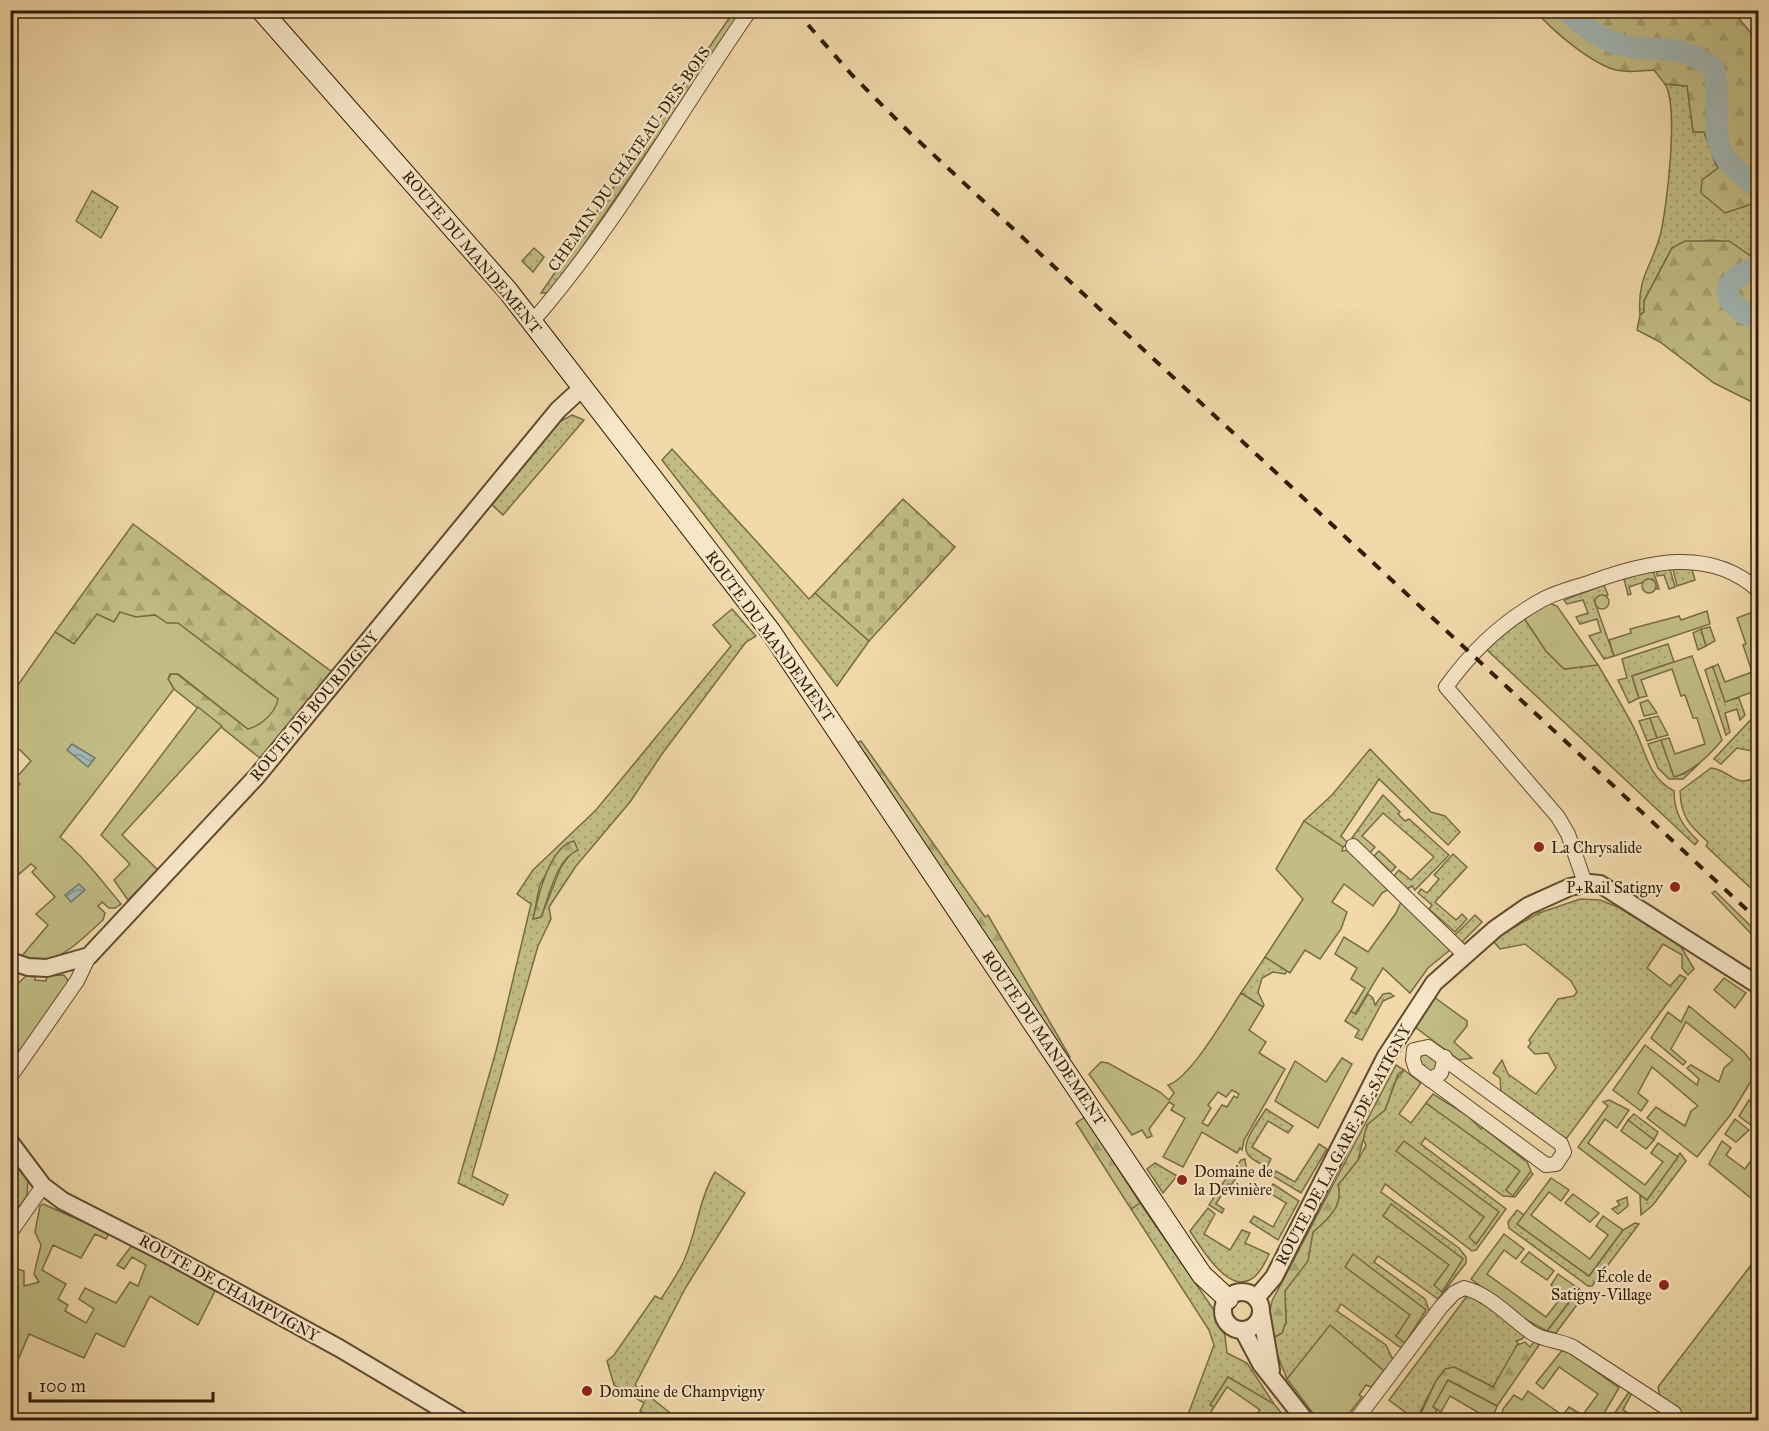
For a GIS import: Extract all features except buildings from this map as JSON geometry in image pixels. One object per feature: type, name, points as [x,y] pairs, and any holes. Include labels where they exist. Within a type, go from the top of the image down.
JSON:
[{"type":"main road","name":"ROUTE DU MANDEMENT","points":[[261,10],[411,179],[532,322],[771,632],[1203,1275],[1228,1299]]},
{"type":"street","name":"CHEMIN DU CHÂTEAU-DES-BOIS","points":[[532,322],[555,295],[598,236],[750,10]]},
{"type":"street","name":"ROUTE DE BOURDIGNY","points":[[89,956],[257,776],[558,410],[583,387]]},
{"type":"street","points":[[1758,590],[1739,576],[1695,561],[1657,562],[1617,572],[1540,601],[1493,634],[1446,687],[1558,817],[1568,834],[1585,883],[1603,886],[1758,984]]},
{"type":"street","points":[[1353,846],[1465,954]]},
{"type":"street","name":"ROUTE DE LA GARE-DE-SATIGNY","points":[[1258,1305],[1396,1039],[1427,993],[1465,954],[1529,905],[1561,890],[1585,883]]},
{"type":"street","points":[[10,961],[28,967],[47,968],[89,956]]},
{"type":"street","points":[[10,1077],[77,981],[89,956]]},
{"type":"street","points":[[1396,1039],[1413,1050],[1428,1047],[1561,1144],[1564,1152],[1560,1161],[1552,1166],[1546,1165],[1430,1080],[1413,1065],[1413,1050]]},
{"type":"street","points":[[1430,1080],[1441,1073],[1445,1058]]},
{"type":"street","name":"ROUTE DE CHAMPVIGNY","points":[[10,1142],[43,1186],[63,1201],[156,1248],[339,1348],[460,1420]]},
{"type":"street","points":[[10,1233],[43,1186]]},
{"type":"street","points":[[1356,1420],[1445,1302],[1454,1293],[1464,1288],[1480,1294],[1534,1335],[1558,1340],[1573,1347],[1674,1413]]},
{"type":"street","points":[[1258,1305],[1254,1326],[1244,1330],[1233,1328],[1225,1320],[1223,1309],[1228,1299],[1242,1292],[1258,1305],[1273,1377]]},
{"type":"street","points":[[1244,1330],[1261,1364],[1305,1420]]},
{"type":"green space","points":[[734,11],[737,11],[739,17],[551,293],[541,293]]},
{"type":"green space","points":[[1536,11],[1733,11],[1758,42],[1758,210],[1755,203],[1725,213],[1701,193],[1702,180],[1718,168],[1704,132],[1693,132],[1687,86],[1665,84],[1654,70],[1635,72],[1606,67],[1573,45]]},
{"type":"green space","points":[[1665,84],[1688,86],[1693,132],[1704,132],[1716,165],[1755,203],[1759,222],[1751,256],[1730,244],[1713,240],[1672,248],[1644,301],[1644,312],[1640,315],[1643,282],[1660,236],[1666,204],[1671,113]]},
{"type":"green space","points":[[92,191],[118,207],[101,238],[76,221]]},
{"type":"green space","points":[[1758,225],[1758,405],[1714,383],[1660,342],[1637,330],[1640,315],[1644,312],[1644,301],[1672,248],[1685,241],[1729,241],[1751,256]]},
{"type":"green space","points":[[534,248],[544,257],[533,272],[522,261]]},
{"type":"green space","points":[[572,415],[584,420],[503,515],[492,505],[557,423]]},
{"type":"green space","points":[[672,449],[809,599],[815,593],[869,641],[837,686],[662,460]]},
{"type":"green space","points":[[903,499],[955,547],[869,641],[815,593]]},
{"type":"green space","points":[[133,524],[332,672],[261,759],[174,689],[168,679],[171,674],[177,674],[248,729],[278,699],[178,624],[167,623],[155,615],[136,617],[120,613],[114,622],[97,615],[74,644],[55,632]]},
{"type":"green space","points":[[1670,569],[1675,587],[1669,589],[1664,575],[1657,576],[1657,570]]},
{"type":"green space","points":[[1673,569],[1692,569],[1695,580],[1677,586]]},
{"type":"green space","points":[[1653,570],[1659,589],[1653,579],[1629,587],[1631,594],[1628,595],[1624,579]]},
{"type":"green space","points":[[1649,579],[1654,581],[1656,586],[1654,591],[1649,593],[1644,591],[1642,586],[1644,581]]},
{"type":"green space","points":[[1604,585],[1608,595],[1594,600],[1614,656],[1604,659],[1589,636],[1601,632],[1597,619],[1580,624],[1576,617],[1588,613],[1583,600],[1567,604],[1564,600]]},
{"type":"green space","points":[[1602,595],[1607,597],[1609,602],[1607,607],[1602,609],[1597,607],[1595,602],[1597,597]]},
{"type":"green space","points":[[1549,603],[1557,606],[1598,665],[1564,669],[1546,651],[1524,618]]},
{"type":"green space","points":[[732,609],[756,636],[746,642],[662,754],[630,802],[576,866],[549,907],[551,919],[538,946],[472,1176],[508,1195],[503,1205],[458,1183],[496,1051],[531,904],[517,894],[533,870],[596,810],[731,646],[713,625]],"holes":[[[564,846],[571,853],[561,867],[541,917],[533,919],[540,884]]]},
{"type":"green space","points":[[1707,611],[1710,624],[1614,656],[1609,640],[1631,633],[1630,629],[1679,616],[1681,620]]},
{"type":"green space","points":[[1755,611],[1758,621],[1758,690],[1725,702],[1713,667],[1718,664],[1725,682],[1752,672],[1737,618]]},
{"type":"green space","points":[[120,612],[136,617],[155,615],[167,623],[178,623],[278,699],[277,704],[267,718],[248,729],[178,674],[170,674],[168,679],[174,689],[60,837],[85,861],[121,904],[115,908],[109,908],[102,902],[98,906],[105,913],[103,920],[76,944],[56,957],[34,960],[21,957],[48,925],[36,914],[55,897],[32,872],[36,868],[31,864],[19,874],[11,861],[11,793],[20,784],[15,779],[31,761],[20,750],[11,747],[11,695],[55,632],[74,644],[97,614],[114,622]]},
{"type":"green space","points":[[1524,618],[1546,651],[1564,669],[1598,665],[1633,726],[1653,771],[1665,785],[1674,791],[1678,813],[1684,825],[1698,841],[1695,845],[1484,647]]},
{"type":"green space","points":[[1710,627],[1715,641],[1706,646],[1701,629]]},
{"type":"green space","points":[[1701,629],[1706,646],[1698,650],[1693,633]]},
{"type":"green space","points":[[1668,644],[1674,662],[1632,676],[1639,698],[1629,703],[1618,680],[1627,678],[1622,659]]},
{"type":"green space","points":[[1692,656],[1722,740],[1701,762],[1674,777],[1661,740],[1669,738],[1675,754],[1705,744],[1697,718],[1693,718],[1685,695],[1681,696],[1672,669],[1641,680],[1647,696],[1639,698],[1632,676]]},
{"type":"green space","points":[[1713,666],[1725,701],[1739,698],[1745,715],[1740,720],[1737,709],[1725,713],[1730,732],[1726,735],[1705,670]]},
{"type":"green space","points":[[1648,700],[1657,713],[1644,716],[1640,703]]},
{"type":"green space","points":[[198,707],[222,726],[122,835],[158,870],[128,900],[114,880],[130,864],[101,835]]},
{"type":"green space","points":[[1758,712],[1758,746],[1752,751],[1737,748],[1721,764],[1714,759]]},
{"type":"green space","points":[[1658,716],[1668,735],[1657,738],[1650,718]]},
{"type":"green space","points":[[1650,718],[1657,738],[1647,741],[1639,721]]},
{"type":"green space","points":[[1661,740],[1674,776],[1684,774],[1700,763],[1683,779],[1669,779],[1658,768],[1648,744]]},
{"type":"green space","points":[[861,741],[985,917],[988,915],[1070,1057],[1067,1058],[857,743]]},
{"type":"green space","points":[[1370,749],[1431,812],[1445,816],[1460,832],[1448,845],[1379,779],[1341,836],[1349,844],[1343,847],[1304,821],[1332,795]]},
{"type":"green space","points":[[1711,768],[1743,781],[1758,776],[1758,895],[1706,846],[1708,842],[1691,825],[1684,814],[1680,791]]},
{"type":"green space","points":[[1383,795],[1400,812],[1398,814],[1405,821],[1409,819],[1449,855],[1415,890],[1412,886],[1407,889],[1394,876],[1399,870],[1411,880],[1434,857],[1383,813],[1362,836],[1375,847],[1369,854],[1352,838]]},
{"type":"green space","points":[[1304,821],[1343,847],[1342,851],[1353,850],[1389,889],[1382,893],[1373,906],[1344,884],[1332,902],[1347,912],[1341,929],[1320,959],[1305,950],[1290,973],[1265,957],[1303,899],[1276,869]]},
{"type":"green space","points":[[574,841],[578,850],[564,861],[550,889],[541,917],[533,919],[551,863],[565,845]]},
{"type":"green space","points":[[1379,851],[1396,867],[1391,872],[1374,856]]},
{"type":"green space","points":[[1453,854],[1467,867],[1435,902],[1456,920],[1462,914],[1467,919],[1455,932],[1429,909],[1432,905],[1418,893],[1421,889],[1427,893],[1439,879],[1434,875]]},
{"type":"green space","points":[[1715,891],[1758,933],[1758,941],[1712,893]]},
{"type":"green space","points":[[1580,899],[1600,900],[1618,907],[1680,945],[1694,969],[1688,975],[1682,968],[1682,955],[1663,944],[1647,968],[1670,986],[1680,975],[1686,978],[1566,1139],[1501,1091],[1500,1078],[1493,1073],[1502,1060],[1508,1074],[1536,1094],[1556,1068],[1548,1053],[1535,1054],[1528,1047],[1531,1043],[1529,1040],[1558,999],[1574,996],[1577,992],[1571,981],[1525,944],[1500,949],[1492,940],[1539,913]]},
{"type":"green space","points":[[1401,902],[1450,950],[1428,968],[1410,993],[1383,968],[1355,1014],[1351,1011],[1365,988],[1351,979],[1357,968],[1335,954],[1344,937],[1368,952],[1396,913]]},
{"type":"green space","points":[[1475,915],[1482,922],[1461,943],[1454,936]]},
{"type":"green space","points":[[1265,957],[1287,971],[1285,974],[1273,972],[1262,978],[1258,992],[1263,1007],[1241,993]]},
{"type":"green space","points":[[27,975],[35,976],[35,980],[46,981],[47,976],[64,975],[69,982],[18,1057],[11,1060],[10,991]]},
{"type":"green space","points":[[1724,978],[1746,993],[1735,1008],[1714,990]]},
{"type":"green space","points":[[1241,993],[1263,1007],[1249,1030],[1266,1042],[1259,1053],[1285,1069],[1244,1140],[1242,1150],[1240,1148],[1237,1153],[1202,1132],[1183,1167],[1163,1157],[1185,1118],[1171,1110],[1174,1105],[1169,1102],[1149,1129],[1152,1136],[1147,1138],[1142,1130],[1132,1135],[1089,1074],[1101,1062],[1108,1063],[1160,1092],[1169,1100],[1174,1093],[1168,1085],[1177,1080],[1197,1059]],"holes":[[[1232,1090],[1239,1094],[1237,1098],[1234,1096],[1227,1107],[1222,1105],[1208,1126],[1202,1123],[1211,1108],[1208,1105],[1218,1092],[1226,1097]]]},
{"type":"green space","points":[[1390,993],[1394,996],[1383,1001],[1362,1040],[1355,1037],[1359,1030],[1345,1021],[1351,1011],[1356,1014],[1368,994],[1373,998],[1375,1005],[1383,994]]},
{"type":"green space","points":[[1434,997],[1467,1021],[1467,1026],[1454,1042],[1472,1058],[1459,1060],[1415,1027]]},
{"type":"green space","points":[[1689,1006],[1744,1052],[1758,1070],[1731,1114],[1697,1157],[1647,1118],[1656,1107],[1685,1126],[1691,1111],[1698,1106],[1652,1067],[1638,1093],[1648,1101],[1641,1111],[1613,1090],[1645,1045],[1697,1085],[1699,1079],[1687,1068],[1691,1065],[1719,1082],[1724,1068],[1733,1060],[1686,1022],[1671,1049],[1686,1062],[1683,1065],[1651,1038],[1668,1012],[1681,1022]]},
{"type":"green space","points":[[1424,1053],[1440,1062],[1432,1073],[1420,1067],[1419,1059]]},
{"type":"green space","points":[[1342,1058],[1352,1064],[1318,1128],[1275,1101],[1295,1061],[1326,1082]]},
{"type":"green space","points":[[1396,1065],[1404,1070],[1398,1074],[1385,1110],[1367,1125],[1358,1160],[1338,1185],[1339,1200],[1333,1212],[1313,1232],[1308,1261],[1285,1291],[1286,1322],[1282,1333],[1271,1339],[1269,1315],[1272,1301]]},
{"type":"green space","points":[[1404,1070],[1421,1083],[1399,1114],[1411,1123],[1426,1103],[1533,1174],[1515,1197],[1503,1196],[1425,1138],[1421,1144],[1506,1209],[1476,1250],[1472,1251],[1385,1184],[1381,1192],[1459,1248],[1466,1257],[1466,1263],[1438,1299],[1378,1256],[1374,1262],[1425,1299],[1430,1313],[1401,1348],[1341,1304],[1337,1311],[1386,1345],[1393,1360],[1384,1371],[1331,1326],[1287,1379],[1271,1339],[1282,1333],[1286,1322],[1285,1291],[1310,1246],[1313,1232],[1329,1217],[1339,1200],[1338,1185],[1358,1160],[1366,1145],[1362,1137],[1370,1120],[1385,1110],[1396,1080]]},
{"type":"green space","points":[[1433,1094],[1468,1116],[1481,1129],[1482,1127],[1527,1162],[1531,1171],[1513,1196],[1506,1190],[1520,1171],[1426,1103]]},
{"type":"green space","points":[[1609,1100],[1629,1110],[1617,1128],[1605,1119],[1588,1143],[1645,1185],[1663,1162],[1651,1153],[1658,1143],[1678,1157],[1647,1200],[1578,1147],[1608,1106],[1603,1102]]},
{"type":"green space","points":[[1749,1100],[1758,1109],[1758,1120],[1752,1126],[1739,1116]]},
{"type":"green space","points":[[1266,1109],[1293,1126],[1288,1133],[1268,1121],[1252,1147],[1271,1159],[1267,1167],[1250,1157],[1246,1148],[1249,1137]]},
{"type":"green space","points":[[1634,1114],[1658,1132],[1654,1140],[1628,1120]]},
{"type":"green space","points":[[1085,1117],[1140,1203],[1131,1209],[1076,1123]]},
{"type":"green space","points":[[1735,1119],[1749,1130],[1736,1142],[1725,1134]]},
{"type":"green space","points":[[1628,1120],[1654,1140],[1646,1149],[1621,1131]]},
{"type":"green space","points":[[1404,1141],[1499,1212],[1476,1244],[1469,1237],[1484,1217],[1396,1151]]},
{"type":"green space","points":[[1722,1141],[1731,1148],[1726,1155],[1745,1169],[1758,1151],[1757,1203],[1709,1164]]},
{"type":"green space","points":[[1319,1144],[1327,1149],[1301,1193],[1273,1176],[1276,1171],[1295,1182]]},
{"type":"green space","points":[[1680,1153],[1686,1161],[1653,1205],[1641,1215],[1640,1195],[1647,1200]]},
{"type":"green space","points":[[11,1155],[28,1178],[27,1196],[17,1210],[10,1205]]},
{"type":"green space","points":[[1245,1159],[1247,1174],[1239,1174],[1231,1185],[1228,1184],[1216,1204],[1224,1209],[1222,1213],[1209,1205],[1230,1172],[1233,1172],[1241,1160]]},
{"type":"green space","points":[[1155,1163],[1177,1176],[1163,1193],[1147,1169]]},
{"type":"green space","points":[[715,1172],[745,1193],[686,1287],[635,1385],[679,1420],[657,1420],[640,1411],[644,1403],[614,1385],[607,1361],[614,1355],[655,1296],[661,1299],[683,1264],[705,1193]]},
{"type":"green space","points":[[1551,1178],[1569,1190],[1561,1201],[1549,1192],[1531,1215],[1590,1259],[1608,1235],[1596,1226],[1603,1216],[1623,1230],[1589,1276],[1517,1224]]},
{"type":"green space","points":[[1273,1184],[1299,1201],[1278,1240],[1250,1222],[1254,1216],[1273,1227],[1286,1203],[1268,1192]]},
{"type":"green space","points":[[1573,1194],[1599,1213],[1590,1222],[1565,1203]]},
{"type":"green space","points":[[1627,1197],[1628,1206],[1618,1214],[1612,1209],[1620,1205],[1617,1201]]},
{"type":"green space","points":[[1140,1203],[1216,1313],[1225,1336],[1227,1353],[1247,1363],[1274,1404],[1273,1406],[1228,1377],[1211,1405],[1214,1407],[1208,1417],[1213,1420],[1186,1420],[1214,1345],[1209,1330],[1131,1209]]},
{"type":"green space","points":[[43,1204],[109,1233],[106,1239],[95,1234],[81,1258],[53,1245],[42,1270],[66,1284],[58,1299],[68,1305],[65,1311],[86,1323],[94,1309],[79,1299],[85,1288],[116,1303],[130,1282],[138,1286],[146,1265],[132,1257],[124,1269],[117,1265],[133,1244],[184,1269],[185,1274],[215,1291],[198,1325],[150,1296],[124,1347],[96,1333],[84,1358],[29,1334],[11,1377],[11,1267],[24,1271],[24,1286],[39,1282],[34,1274],[41,1245],[35,1232],[40,1206]]},
{"type":"green space","points":[[1391,1204],[1463,1259],[1442,1292],[1434,1285],[1449,1265],[1383,1216]]},
{"type":"green space","points":[[1208,1208],[1215,1214],[1204,1234],[1230,1250],[1242,1230],[1250,1233],[1245,1243],[1269,1254],[1259,1272],[1248,1281],[1238,1282],[1227,1277],[1207,1256],[1190,1231]]},
{"type":"green space","points":[[1517,1210],[1524,1215],[1517,1224],[1589,1276],[1623,1230],[1635,1223],[1639,1224],[1592,1286],[1588,1286],[1509,1228],[1508,1222]]},
{"type":"green space","points":[[1504,1234],[1524,1249],[1516,1259],[1504,1250],[1487,1274],[1546,1317],[1564,1294],[1551,1285],[1558,1274],[1579,1289],[1547,1331],[1523,1318],[1471,1279]]},
{"type":"green space","points":[[1529,1252],[1554,1271],[1547,1280],[1521,1262]]},
{"type":"green space","points":[[1353,1254],[1426,1310],[1405,1343],[1396,1336],[1410,1315],[1345,1267]]},
{"type":"green space","points":[[1758,1256],[1758,1411],[1752,1420],[1678,1420],[1679,1411],[1660,1396],[1658,1387]]},
{"type":"green space","points":[[1579,1289],[1585,1294],[1556,1333],[1547,1331]]},
{"type":"green space","points":[[1467,1296],[1477,1298],[1526,1334],[1522,1339],[1516,1341],[1519,1344],[1493,1387],[1454,1367],[1436,1381],[1416,1420],[1389,1400]]},
{"type":"green space","points":[[1330,1325],[1384,1371],[1371,1387],[1366,1385],[1359,1395],[1362,1397],[1344,1420],[1318,1420],[1287,1379]]},
{"type":"green space","points":[[1535,1341],[1539,1345],[1497,1406],[1448,1380],[1433,1407],[1437,1409],[1433,1420],[1418,1420],[1436,1381],[1445,1369],[1454,1367],[1493,1387],[1517,1345],[1525,1342],[1530,1347]]},
{"type":"green space","points":[[1564,1348],[1619,1388],[1600,1420],[1590,1420],[1582,1416],[1598,1394],[1559,1367],[1543,1389],[1536,1383]]},
{"type":"green space","points":[[1228,1377],[1274,1404],[1287,1420],[1252,1420],[1260,1410],[1227,1387],[1214,1407],[1210,1405]]},
{"type":"green space","points":[[1448,1380],[1497,1406],[1492,1420],[1485,1420],[1486,1417],[1450,1396],[1441,1412],[1433,1407]]},
{"type":"green space","points":[[1528,1391],[1569,1420],[1523,1420],[1512,1414],[1507,1420],[1501,1420],[1503,1409],[1514,1395],[1522,1400]]},
{"type":"green space","points":[[1629,1392],[1632,1393],[1623,1410],[1631,1415],[1628,1420],[1610,1420]]},
{"type":"green space","points":[[1569,1407],[1590,1420],[1569,1420],[1563,1415]]},
{"type":"water","points":[[72,744],[95,758],[88,767],[67,750]]},
{"type":"water","points":[[79,884],[85,890],[71,902],[65,895]]},
{"type":"waterway","points":[[1566,10],[1592,31],[1614,43],[1681,52],[1692,55],[1714,69],[1717,89],[1717,134],[1720,146],[1727,159],[1739,172],[1758,187]]},
{"type":"waterway","points":[[1758,266],[1736,278],[1728,289],[1728,295],[1735,306],[1758,319]]},
{"type":"railway","points":[[795,10],[852,75],[909,132],[1758,920]]},
{"type":"place","name":"La Chrysalide","points":[[1539,847]]},
{"type":"place","name":"P+Rail Satigny","points":[[1675,887]]},
{"type":"place","name":"Domaine de la Devinière","points":[[1182,1180]]},
{"type":"place","name":"École de Satigny-Village","points":[[1664,1285]]},
{"type":"place","name":"Domaine de Champvigny","points":[[587,1391]]}]
